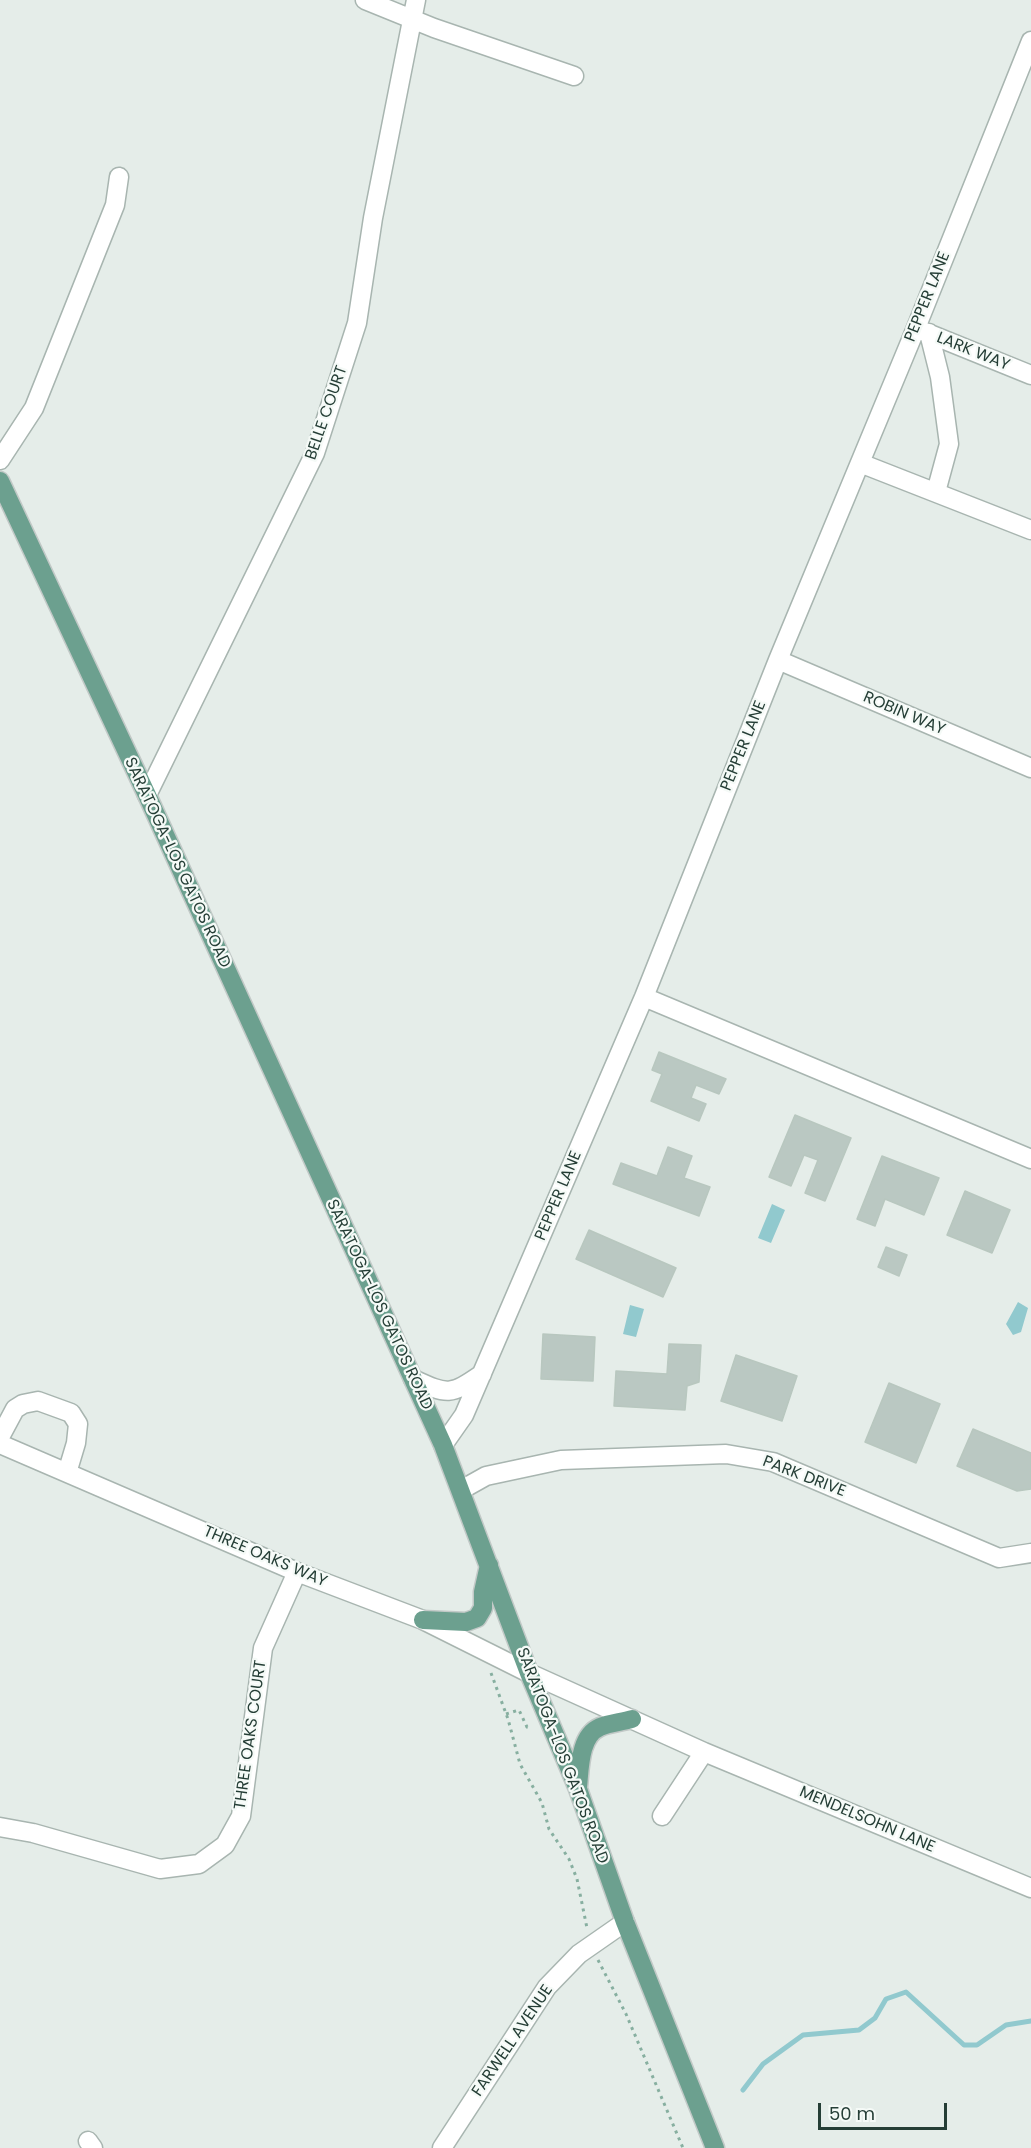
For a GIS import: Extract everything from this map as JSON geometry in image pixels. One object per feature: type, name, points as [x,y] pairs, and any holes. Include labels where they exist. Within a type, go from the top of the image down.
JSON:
[{"type":"main road","name":"SARATOGA-LOS GATOS ROAD","points":[[0,481],[147,795],[443,1445],[529,1673],[578,1789],[625,1922],[715,2148]]},
{"type":"main road","points":[[423,1620],[466,1622],[477,1618],[483,1608],[483,1592],[489,1565]]},
{"type":"main road","points":[[578,1789],[581,1754],[587,1740],[597,1728],[632,1719]]},
{"type":"street","points":[[365,0],[434,28],[574,76]]},
{"type":"street","name":"BELLE COURT","points":[[147,795],[315,453],[357,323],[373,218],[416,0]]},
{"type":"street","name":"PEPPER LANE","points":[[443,1445],[464,1415],[482,1374],[644,996],[778,660],[860,463],[923,331],[1031,41]]},
{"type":"street","points":[[0,460],[34,408],[115,206],[119,177]]},
{"type":"street","points":[[923,331],[940,377],[949,444],[936,492]]},
{"type":"street","name":"LARK WAY","points":[[923,331],[1031,375]]},
{"type":"street","points":[[860,463],[1031,530]]},
{"type":"street","name":"ROBIN WAY","points":[[778,660],[1031,768]]},
{"type":"street","points":[[644,996],[1031,1159]]},
{"type":"street","points":[[413,1379],[440,1391],[460,1389],[482,1374]]},
{"type":"street","points":[[0,1437],[15,1409],[23,1404],[38,1401],[71,1413],[78,1424],[76,1443],[67,1473]]},
{"type":"street","name":"THREE OAKS WAY","points":[[0,1444],[297,1572],[423,1620],[529,1673]]},
{"type":"street","name":"PARK DRIVE","points":[[461,1490],[486,1476],[561,1460],[726,1454],[772,1462],[999,1558],[1031,1553]]},
{"type":"street","name":"THREE OAKS COURT","points":[[0,1827],[33,1833],[160,1869],[199,1864],[225,1845],[241,1816],[263,1648],[297,1572]]},
{"type":"street","name":"MENDELSOHN LANE","points":[[529,1673],[704,1752],[1031,1888]]},
{"type":"street","points":[[662,1816],[704,1752]]},
{"type":"street","name":"FARWELL AVENUE","points":[[442,2148],[547,1987],[579,1954],[625,1922]]},
{"type":"path","points":[[484,1652],[506,1714],[520,1764],[542,1803],[549,1829],[569,1859],[577,1879],[585,1924],[602,1971],[626,2014],[683,2148]]},
{"type":"path","points":[[506,1714],[519,1710],[527,1727],[534,1725]]},
{"type":"water","points":[[772,1204],[785,1210],[771,1243],[758,1238]]},
{"type":"water","points":[[1018,1302],[1028,1308],[1021,1332],[1013,1335],[1006,1324]]},
{"type":"water","points":[[630,1305],[644,1309],[636,1337],[623,1334]]},
{"type":"building","points":[[659,1052],[726,1079],[719,1094],[696,1085],[691,1098],[706,1104],[699,1121],[651,1101],[662,1074],[652,1070]]},
{"type":"building","points":[[795,1115],[851,1138],[825,1201],[805,1193],[818,1160],[804,1155],[791,1186],[769,1177]]},
{"type":"building","points":[[668,1147],[692,1156],[684,1178],[710,1187],[699,1216],[613,1184],[621,1163],[657,1176]]},
{"type":"building","points":[[882,1156],[939,1178],[924,1215],[885,1199],[875,1226],[857,1219]]},
{"type":"building","points":[[965,1191],[1010,1210],[992,1253],[947,1235]]},
{"type":"building","points":[[589,1230],[676,1268],[663,1297],[576,1259]]},
{"type":"building","points":[[886,1247],[907,1255],[899,1276],[878,1267]]},
{"type":"building","points":[[543,1334],[595,1337],[593,1381],[541,1379]]},
{"type":"building","points":[[669,1344],[701,1345],[699,1382],[687,1386],[685,1410],[614,1406],[616,1371],[667,1374]]},
{"type":"building","points":[[736,1355],[797,1376],[782,1421],[721,1401]]},
{"type":"building","points":[[889,1383],[940,1404],[916,1463],[865,1442]]},
{"type":"building","points":[[973,1429],[1031,1453],[1031,1489],[1017,1491],[957,1466]]},
{"type":"waterway","points":[[743,2090],[763,2064],[803,2035],[859,2030],[875,2018],[886,1999],[906,1992],[964,2045],[977,2045],[1006,2025],[1031,2021]]}]
